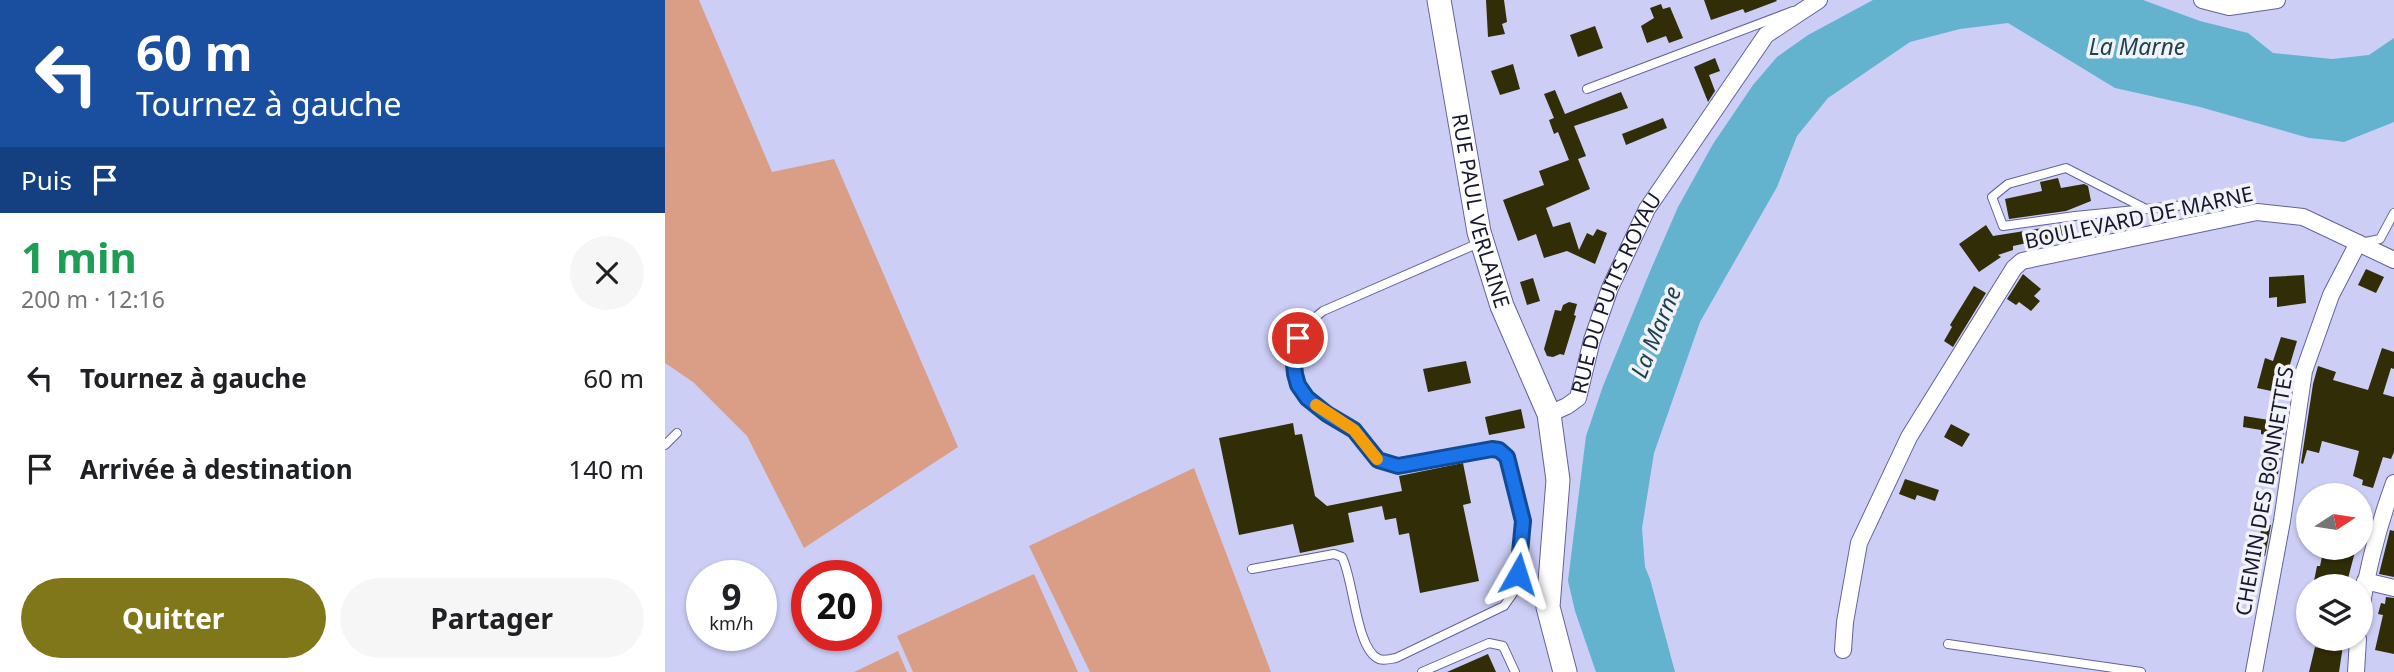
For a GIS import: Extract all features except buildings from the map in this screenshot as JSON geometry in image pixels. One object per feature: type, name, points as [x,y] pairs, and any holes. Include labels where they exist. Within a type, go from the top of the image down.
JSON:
[{"type":"street","name":"RUE PAUL VERLAINE","points":[[1439,0],[1463,148],[1482,242],[1502,306],[1549,414]]},
{"type":"street","points":[[2202,0],[2229,7],[2277,0]]},
{"type":"street","name":"RUE DU PUITS ROYAU","points":[[1565,672],[1548,607],[1558,480],[1549,414],[1578,398],[1596,327],[1647,209],[1766,35],[1817,1]]},
{"type":"street","name":"BOULEVARD DE MARNE","points":[[1843,650],[1845,622],[1859,542],[1909,437],[2014,268],[2022,261],[2257,212],[2303,217],[2394,260]]},
{"type":"street","name":"CHEMIN DES BONNETTES","points":[[2254,672],[2282,521],[2304,371],[2331,295],[2358,243]]},
{"type":"street","points":[[2367,574],[2394,483]]},
{"type":"street","points":[[2373,583],[2394,588]]},
{"type":"street","points":[[2356,672],[2357,651]]},
{"type":"lane","points":[[1587,89],[1817,1]]},
{"type":"lane","points":[[2147,209],[2066,168],[2008,184],[1992,197],[2003,226],[2216,202],[2243,215]]},
{"type":"lane","points":[[2358,243],[2380,239],[2394,213]]},
{"type":"lane","points":[[1252,569],[1334,554],[1342,557],[1348,569],[1362,634],[1372,654],[1382,660],[1395,658],[1504,606],[1516,589],[1523,521],[1507,457],[1499,450],[1492,449],[1398,466],[1385,464],[1370,451],[1354,430],[1307,398],[1298,385],[1293,353],[1298,338],[1323,311],[1482,242]]},
{"type":"lane","points":[[665,445],[677,433]]},
{"type":"lane","points":[[1423,672],[1489,643],[1503,646],[1515,672]]},
{"type":"lane","points":[[1948,644],[2141,672]]},
{"type":"shaded area","points":[[665,0],[699,0],[772,172],[834,159],[958,447],[804,548],[747,436],[693,382],[665,363]]},
{"type":"shaded area","points":[[1194,468],[1271,672],[1090,672],[1029,546]]},
{"type":"shaded area","points":[[1034,574],[1078,672],[913,672],[897,636]]},
{"type":"shaded area","points":[[898,651],[907,672],[854,672]]},
{"type":"water","name":"La Marne","points":[[1873,0],[2143,0],[2200,21],[2248,33],[2273,53],[2332,59],[2369,55],[2394,38],[2394,122],[2344,142],[2309,138],[2200,107],[2115,88],[2008,23],[1960,29],[1910,42],[1828,98],[1797,136],[1777,187],[1700,322],[1654,453],[1642,528],[1645,567],[1675,672],[1596,672],[1575,611],[1568,581],[1586,436],[1603,386],[1651,269],[1678,207],[1713,144],[1753,85],[1777,57],[1808,35]]},
{"type":"slow traffic","points":[[1316,405],[1361,436],[1377,459]]},
{"type":"route","points":[[1298,338],[1293,353],[1298,385],[1307,398],[1361,436],[1370,451],[1385,464],[1398,466],[1492,449],[1499,450],[1507,457],[1523,521],[1518,574]]}]
